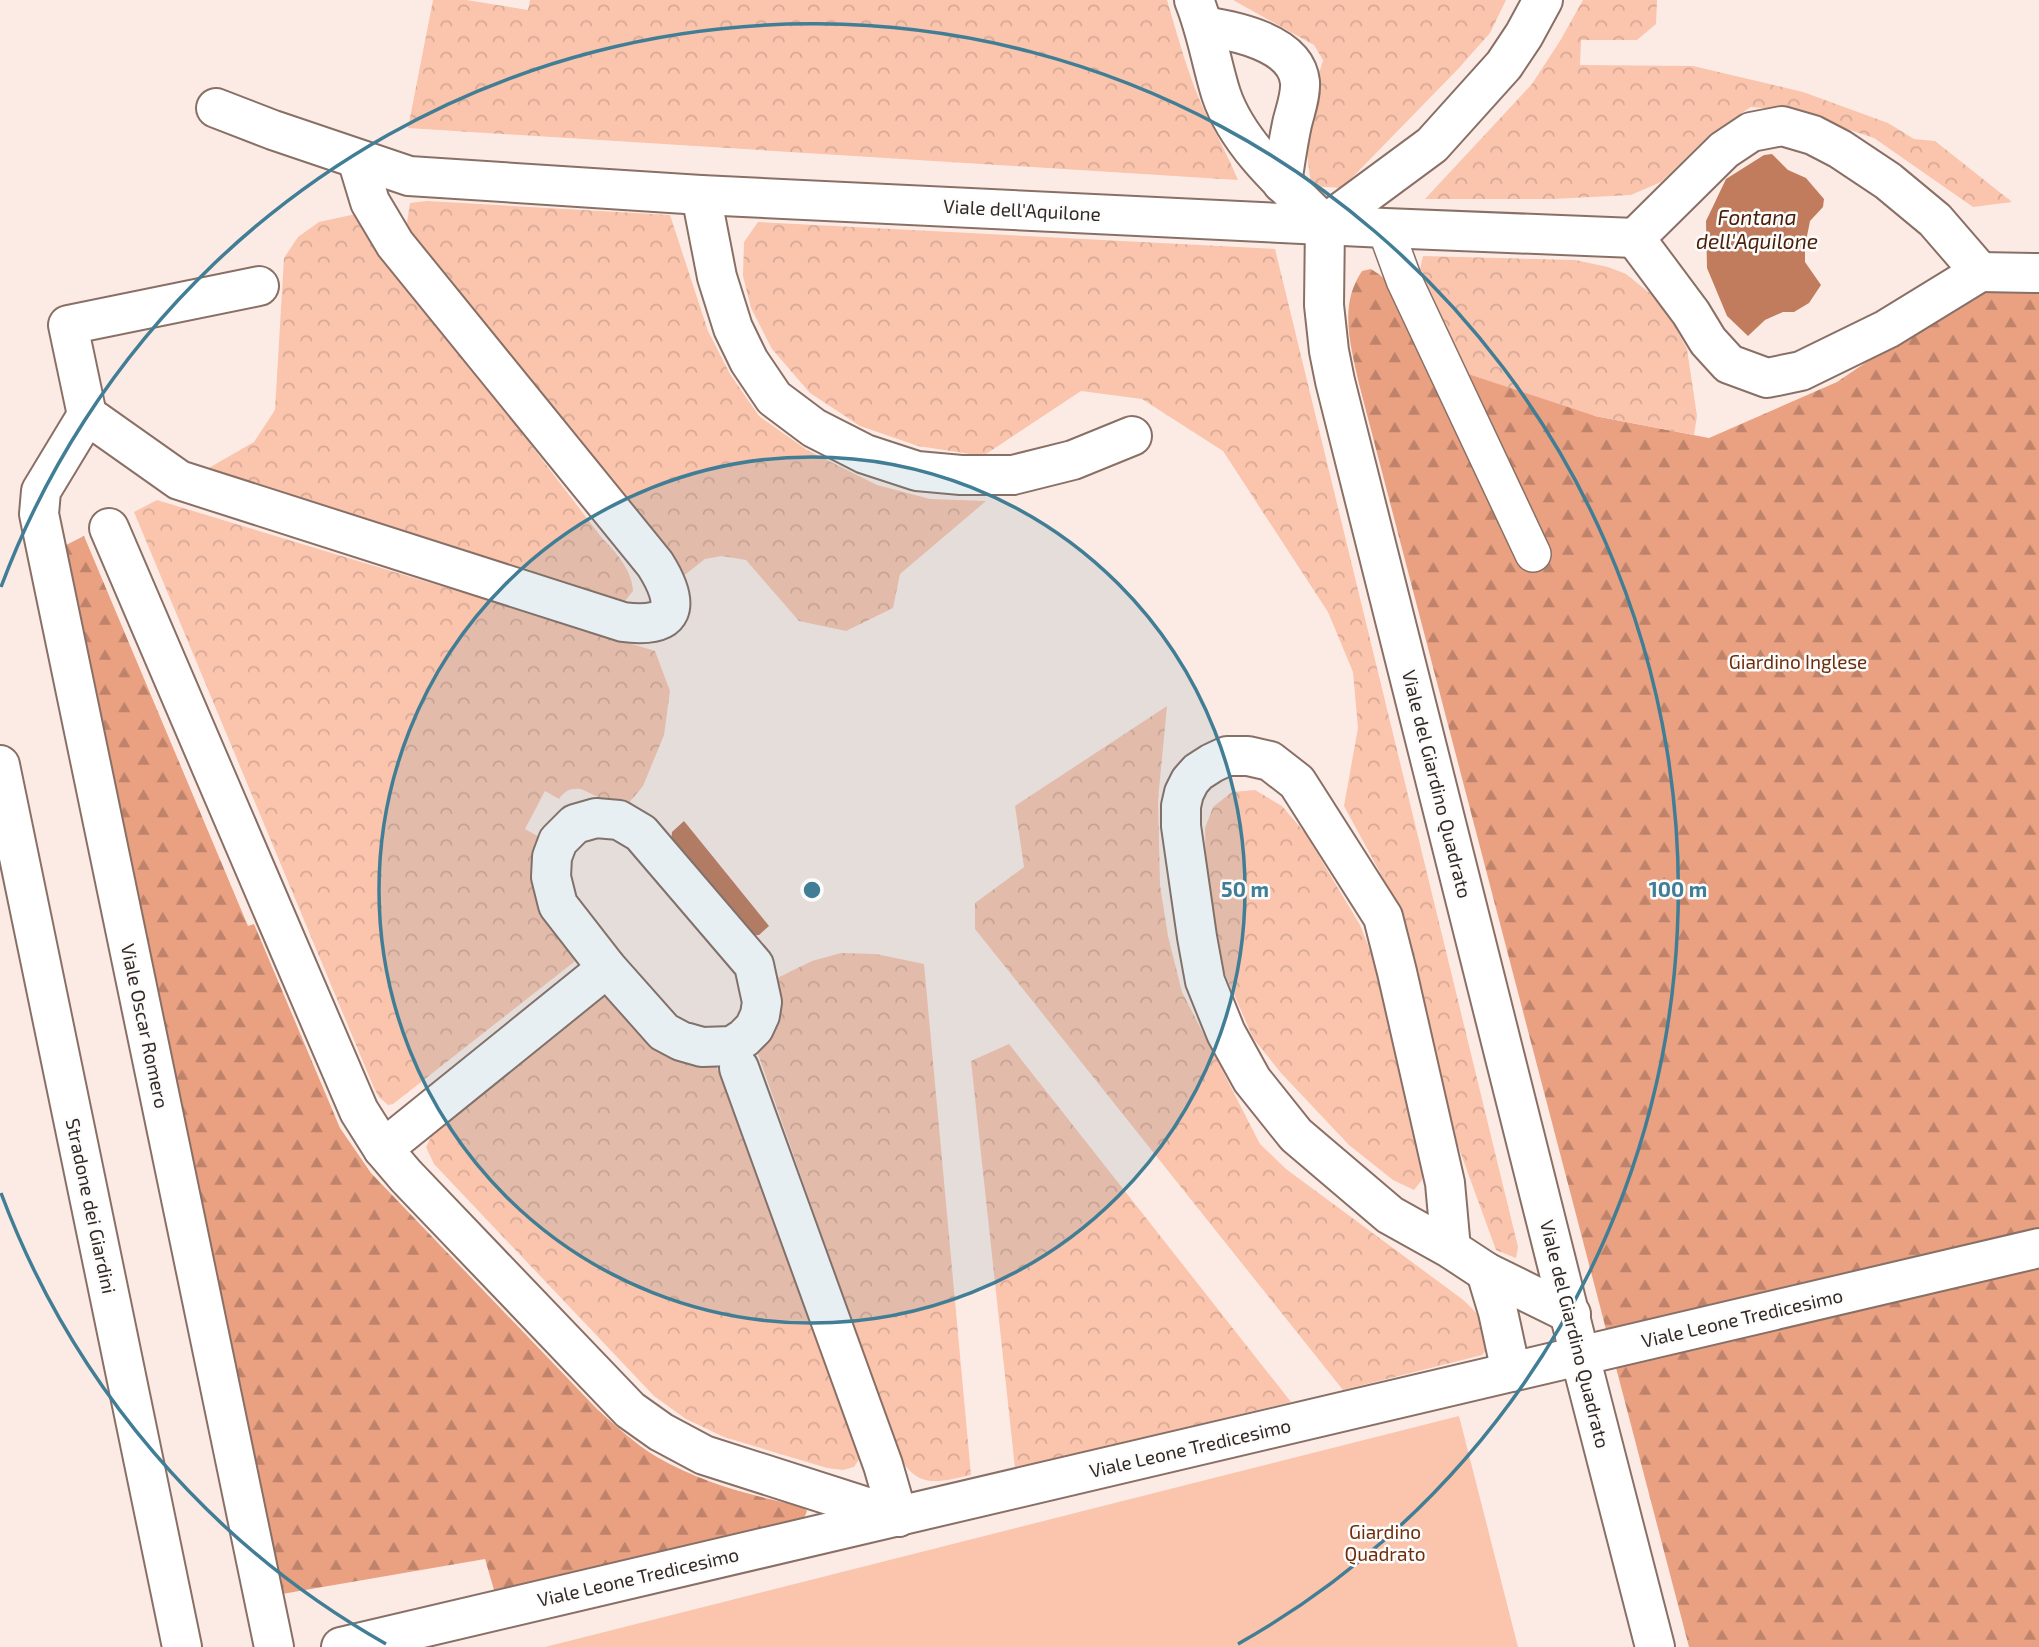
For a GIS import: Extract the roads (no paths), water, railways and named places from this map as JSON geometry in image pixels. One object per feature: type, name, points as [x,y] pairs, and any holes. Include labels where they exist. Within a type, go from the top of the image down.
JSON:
[{"type":"street","points":[[1199,13],[1222,95],[1239,132],[1282,183],[1325,224],[1432,145],[1504,65],[1543,0]]},
{"type":"street","points":[[1199,13],[1235,31],[1264,41],[1279,51],[1297,71],[1300,92],[1282,183]]},
{"type":"street","name":"Viale dell'Aquilone","points":[[216,108],[409,176],[701,195],[1635,238]]},
{"type":"street","points":[[1980,272],[1935,220],[1888,181],[1840,149],[1813,135],[1782,126],[1751,132],[1724,150],[1635,238],[1691,313],[1708,341],[1729,363],[1767,378],[1801,371],[1887,329],[1980,272],[2039,273]]},
{"type":"street","points":[[259,286],[68,325],[87,415],[180,480],[623,622],[654,622],[661,620],[668,613],[671,597],[667,583],[655,564],[395,244],[370,202],[357,159]]},
{"type":"street","points":[[701,195],[717,277],[733,328],[749,362],[774,398],[814,428],[865,454],[917,471],[961,475],[1013,475],[1073,460],[1132,436]]},
{"type":"street","name":"Viale del Giardino Quadrato","points":[[1325,224],[1324,305],[1335,381],[1580,1356],[1656,1647]]},
{"type":"street","name":"Viale Oscar Romero","points":[[87,415],[41,491],[39,514],[274,1647]]},
{"type":"street","points":[[109,528],[359,1111],[383,1149],[630,1409],[661,1432],[704,1455],[898,1517]]},
{"type":"street","points":[[1451,1250],[1445,1183],[1383,917],[1297,782],[1270,761],[1227,757],[1212,763],[1190,781],[1184,793],[1181,826],[1205,981],[1226,1033],[1252,1080],[1296,1135],[1390,1215],[1486,1272],[1571,1314]]},
{"type":"street","name":"Stradone dei Giardini","points":[[0,765],[181,1647]]},
{"type":"street","points":[[596,818],[619,820],[641,833],[754,965],[762,1003],[760,1016],[754,1028],[732,1046],[702,1047],[681,1041],[664,1032],[607,968],[558,905],[551,877],[552,857],[558,841],[575,824],[596,818]]},
{"type":"street","points":[[383,1149],[607,968]]},
{"type":"street","points":[[739,1068],[878,1452],[898,1517]]},
{"type":"street","name":"Viale Leone Tredicesimo","points":[[341,1647],[2039,1248]]},
{"type":"street","points":[[1486,1272],[1511,1372]]},
{"type":"lane","points":[[1385,228],[1404,280],[1533,554]]},
{"type":"water","name":"Fontana dell'Aquilone","points":[[1772,154],[1788,170],[1806,178],[1824,199],[1823,207],[1810,221],[1805,246],[1805,262],[1821,285],[1809,303],[1794,312],[1783,312],[1765,320],[1748,336],[1727,316],[1707,268],[1706,221],[1726,179],[1764,155]]},
{"type":"water","points":[[684,821],[769,926],[759,935],[749,936],[671,842],[672,832]]},
{"type":"park label","name":"Giardino Inglese","points":[[1798,662]]},
{"type":"park label","name":"Giardino Quadrato","points":[[1385,1543]]}]
